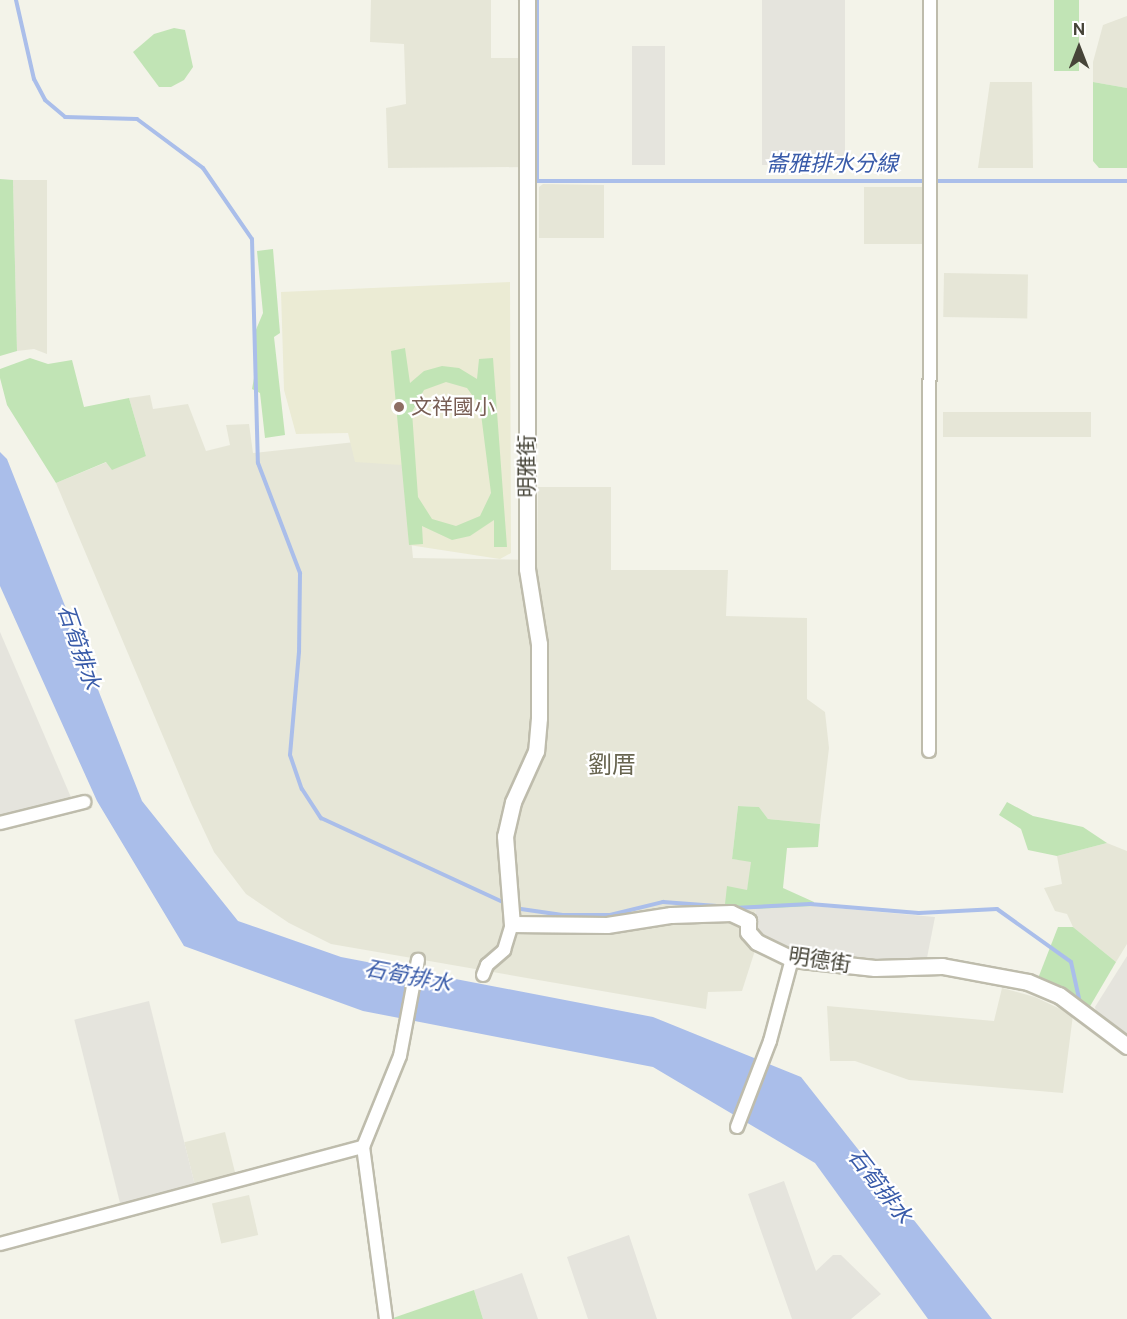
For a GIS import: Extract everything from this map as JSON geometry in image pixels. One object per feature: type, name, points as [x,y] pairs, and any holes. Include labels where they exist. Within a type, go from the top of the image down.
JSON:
[{"type":"street","name":"明雅街","points":[[512,924],[505,836],[516,792],[536,751],[539,718],[539,644],[527,569],[527,0]]},
{"type":"street","points":[[929,752],[930,0]]},
{"type":"street","points":[[0,823],[84,802]]},
{"type":"street","name":"明德街","points":[[512,924],[607,925],[671,915],[731,913],[748,921],[748,932],[757,942],[792,959],[875,968],[942,966],[1028,982],[1059,995],[1127,1046]]},
{"type":"street","points":[[483,975],[487,965],[504,950],[512,924]]},
{"type":"street","points":[[737,1127],[770,1041],[792,959]]},
{"type":"street","points":[[386,1319],[363,1147],[399,1056],[418,960]]},
{"type":"street","points":[[0,1244],[363,1147]]},
{"type":"shaded area","points":[[371,0],[491,0],[491,58],[528,58],[526,167],[388,168],[386,108],[406,104],[404,44],[370,42]]},
{"type":"shaded area","points":[[762,0],[845,0],[845,165],[762,165]]},
{"type":"shaded area","points":[[1127,16],[1127,88],[1093,82],[1093,62],[1103,25]]},
{"type":"shaded area","points":[[632,46],[665,46],[665,165],[632,165]]},
{"type":"shaded area","points":[[990,82],[1032,82],[1033,168],[978,168]]},
{"type":"shaded area","points":[[13,180],[47,180],[47,354],[34,349],[17,351]]},
{"type":"shaded area","points":[[543,184],[604,185],[604,238],[539,238],[539,187]]},
{"type":"shaded area","points":[[864,187],[928,187],[928,244],[864,244]]},
{"type":"shaded area","points":[[944,273],[1028,274],[1027,318],[943,317]]},
{"type":"shaded area","name":"文祥國小","points":[[510,282],[511,553],[500,559],[409,545],[402,465],[355,462],[348,433],[296,434],[284,390],[281,292]]},
{"type":"shaded area","points":[[150,395],[153,409],[188,404],[206,451],[230,445],[226,425],[249,424],[253,453],[401,437],[413,558],[537,560],[538,487],[611,487],[611,570],[728,570],[726,616],[807,618],[807,699],[825,712],[829,748],[820,824],[768,819],[759,807],[738,806],[732,859],[752,861],[747,891],[725,904],[755,909],[758,941],[742,991],[708,992],[706,1009],[331,944],[289,923],[246,894],[214,852],[192,805],[56,483],[107,462],[146,456],[129,398]]},
{"type":"shaded area","points":[[943,412],[1091,412],[1091,437],[943,437]]},
{"type":"shaded area","points":[[0,632],[73,802],[0,820]]},
{"type":"shaded area","points":[[1107,843],[1127,851],[1127,944],[1116,962],[1073,927],[1067,914],[1055,911],[1044,888],[1062,884],[1057,856]]},
{"type":"shaded area","points":[[814,906],[935,917],[925,968],[824,964],[758,941],[755,909]]},
{"type":"shaded area","points":[[1127,956],[1127,1034],[1097,1015],[1095,1007]]},
{"type":"shaded area","points":[[1002,988],[1035,997],[1073,1015],[1063,1093],[909,1080],[855,1061],[830,1061],[827,1006],[994,1021]]},
{"type":"shaded area","points":[[149,1001],[197,1194],[122,1213],[74,1020]]},
{"type":"shaded area","points":[[225,1132],[238,1184],[197,1195],[184,1142]]},
{"type":"shaded area","points":[[784,1181],[816,1271],[833,1255],[841,1255],[881,1294],[851,1319],[792,1319],[748,1194]]},
{"type":"shaded area","points":[[249,1195],[258,1235],[221,1243],[212,1204]]},
{"type":"shaded area","points":[[629,1235],[657,1319],[588,1319],[567,1257]]},
{"type":"shaded area","points":[[522,1273],[538,1319],[483,1319],[474,1290]]},
{"type":"green space","points":[[1054,0],[1079,0],[1079,71],[1054,71]]},
{"type":"green space","points":[[174,28],[185,30],[193,67],[184,80],[171,87],[159,87],[133,52],[154,34]]},
{"type":"green space","points":[[1093,82],[1127,88],[1127,168],[1099,168],[1093,161]]},
{"type":"green space","points":[[0,179],[13,180],[17,351],[0,356]]},
{"type":"green space","points":[[273,249],[280,333],[274,337],[285,435],[265,438],[260,393],[252,389],[256,367],[255,332],[263,313],[257,251]]},
{"type":"green space","points":[[405,348],[410,383],[424,371],[442,366],[459,368],[477,379],[479,359],[493,358],[507,547],[494,547],[494,520],[470,536],[452,540],[422,526],[423,544],[409,545],[391,351]],"holes":[[[446,382],[467,388],[480,406],[491,493],[480,516],[456,526],[432,519],[418,497],[412,412],[424,390]]]},
{"type":"green space","points":[[30,358],[48,364],[72,360],[84,407],[129,398],[146,456],[112,470],[106,462],[56,483],[7,405],[0,378],[0,369]]},
{"type":"green space","points":[[1007,802],[1033,816],[1083,827],[1107,843],[1057,856],[1028,850],[1021,829],[999,815]]},
{"type":"green space","points":[[738,806],[759,807],[768,819],[820,824],[818,847],[787,848],[783,888],[814,902],[814,906],[755,909],[725,904],[727,886],[747,890],[751,862],[732,859]]},
{"type":"green space","points":[[1058,927],[1073,927],[1116,962],[1089,1008],[1037,981]]},
{"type":"green space","points":[[474,1290],[483,1319],[393,1319],[393,1318]]},
{"type":"water","name":"石筍排水","points":[[0,452],[7,459],[142,801],[238,921],[341,957],[653,1017],[801,1077],[992,1319],[928,1319],[815,1163],[653,1067],[363,1011],[184,946],[97,801],[0,586]]},
{"type":"waterway","points":[[16,0],[34,79],[45,100],[65,117],[137,119],[203,168],[252,239],[258,463],[300,573],[299,652],[290,755],[302,789],[321,818],[507,904]]},
{"type":"waterway","name":"崙雅排水分線","points":[[537,0],[537,181],[1127,181]]},
{"type":"waterway","points":[[514,908],[563,915],[610,915],[663,902],[717,906]]},
{"type":"waterway","points":[[734,908],[810,904],[919,913],[997,909],[1071,962],[1080,1003]]},
{"type":"place","name":"文祥國小","points":[[399,407]]},
{"type":"district","name":"劉厝","points":[[612,765]]}]
